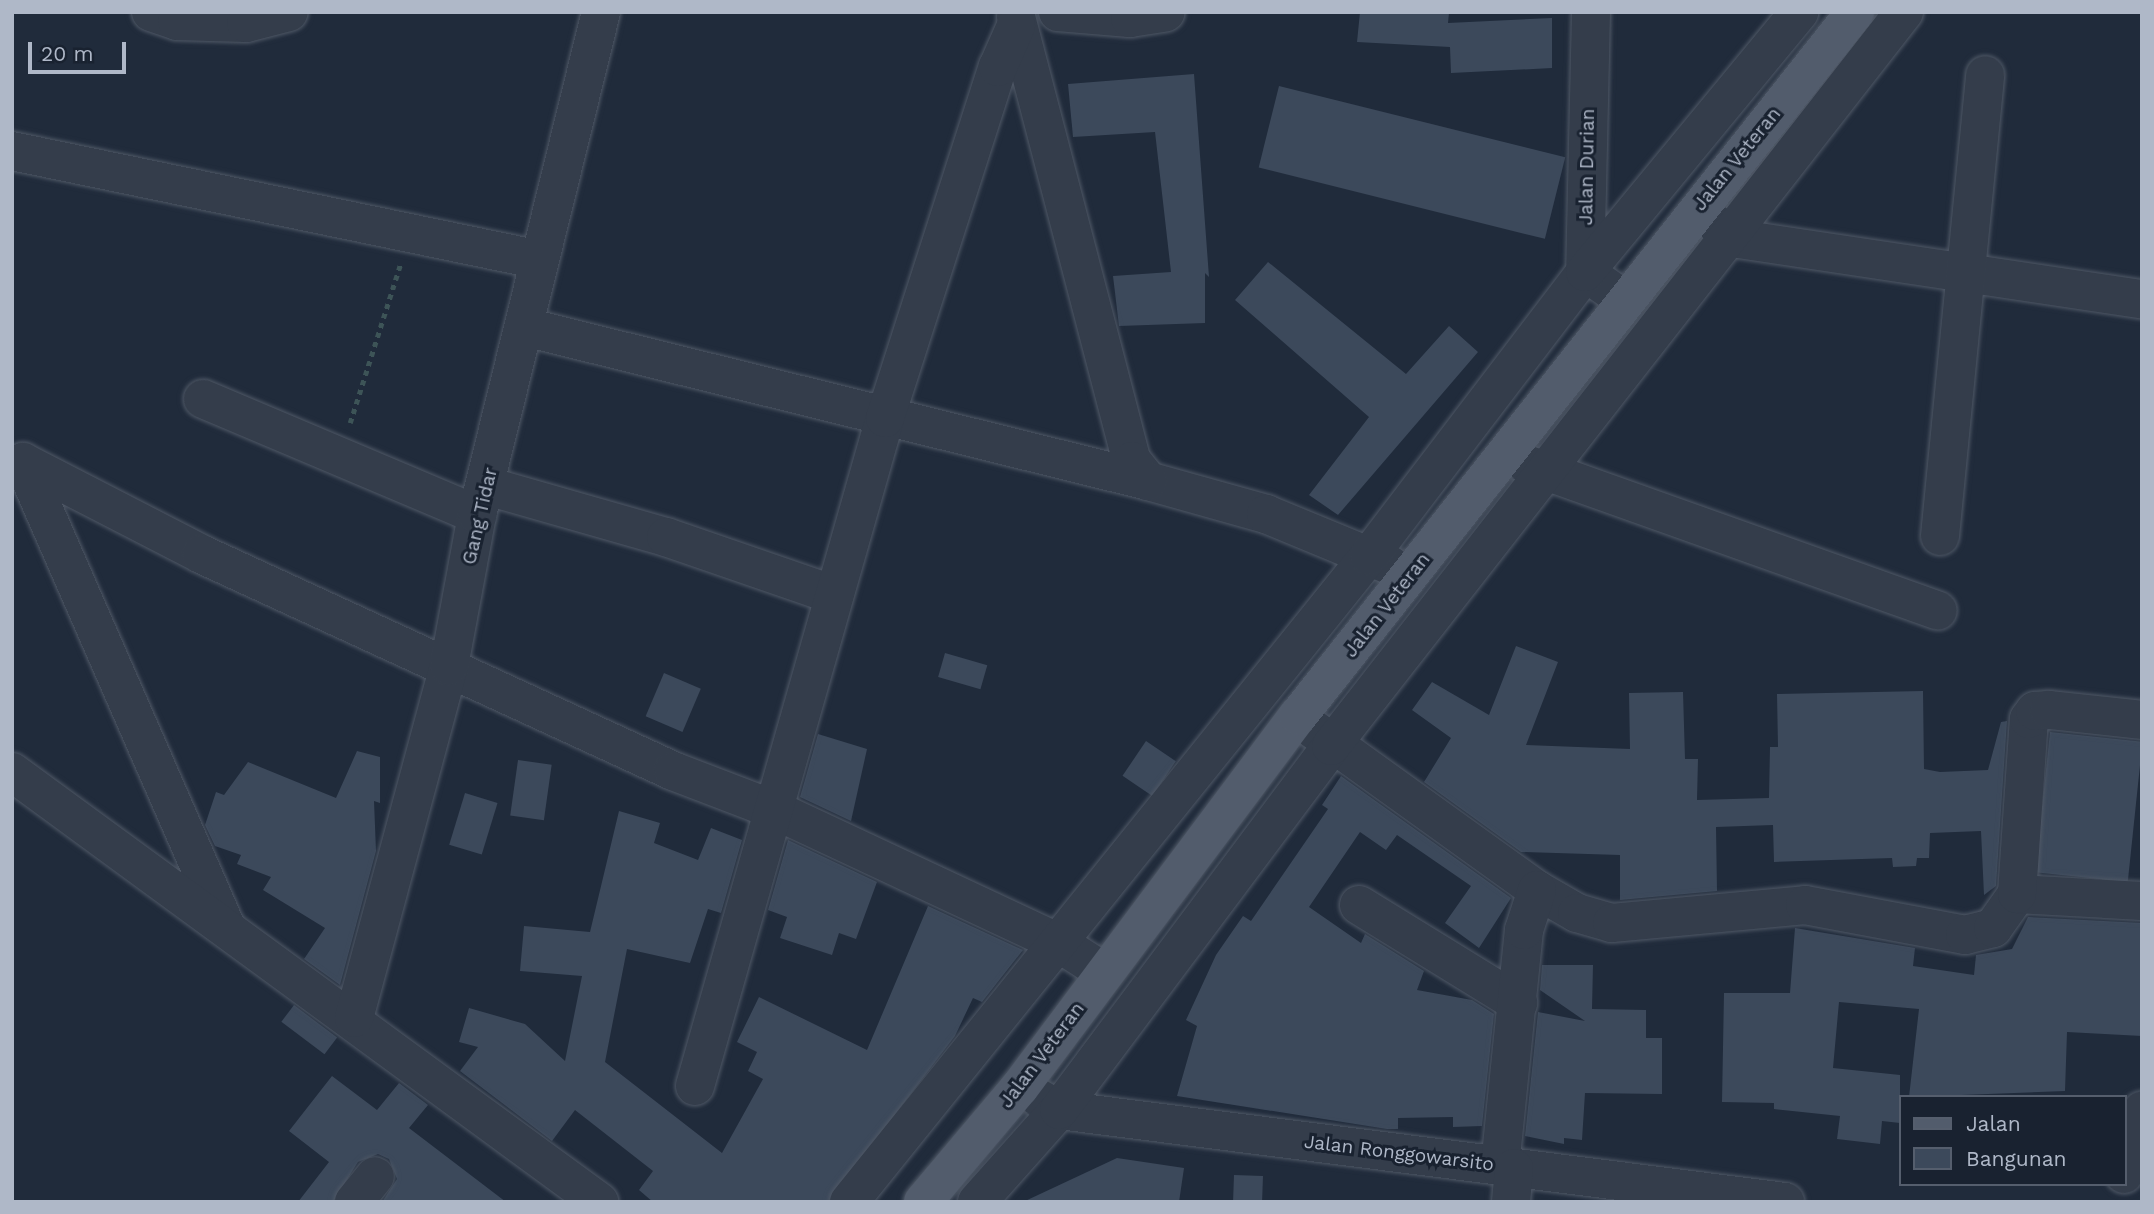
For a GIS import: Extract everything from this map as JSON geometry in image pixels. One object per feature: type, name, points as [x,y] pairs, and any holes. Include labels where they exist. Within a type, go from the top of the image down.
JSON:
[{"type":"main road","name":"Jalan Veteran","points":[[923,1202],[1020,1087],[1298,716],[1855,12]]},
{"type":"street","points":[[151,12],[177,21],[246,23],[289,12]]},
{"type":"street","name":"Gang Tidar","points":[[355,1018],[449,666],[482,501],[601,12]]},
{"type":"street","points":[[1058,12],[1130,18],[1166,12]]},
{"type":"street","name":"Jalan Durian","points":[[1585,272],[1591,12]]},
{"type":"street","points":[[849,1202],[1369,556],[1585,272],[1799,12]]},
{"type":"street","points":[[977,1202],[1059,1110],[1331,746],[1549,473],[1904,12]]},
{"type":"street","points":[[695,1086],[885,418],[998,67],[1016,19]]},
{"type":"street","points":[[1016,19],[1114,405],[1132,461],[1149,481]]},
{"type":"street","points":[[1940,536],[1968,278],[1985,75]]},
{"type":"street","points":[[12,151],[410,236],[540,260]]},
{"type":"street","points":[[1698,208],[1732,238],[1968,278],[2142,299]]},
{"type":"street","points":[[1585,272],[1625,300]]},
{"type":"street","points":[[524,327],[1149,481],[1266,514],[1411,574]]},
{"type":"street","points":[[203,399],[338,457],[482,501],[666,537],[834,595]]},
{"type":"street","points":[[1505,455],[1938,611]]},
{"type":"street","points":[[226,927],[23,461],[201,554],[662,766],[775,810],[1059,943],[1104,972]]},
{"type":"street","points":[[1298,716],[1331,746],[1536,890],[1577,913],[1612,923],[1805,905],[1965,935],[1993,928],[2017,894],[2029,719],[2035,711],[2049,710],[2142,720]]},
{"type":"street","points":[[12,772],[355,1018],[599,1202]]},
{"type":"street","points":[[1508,1178],[1524,930],[1536,890]]},
{"type":"street","points":[[2017,894],[2142,901]]},
{"type":"street","points":[[1359,905],[1518,1003]]},
{"type":"street","name":"Jalan Ronggowarsito","points":[[1020,1087],[1059,1110],[1508,1178],[1785,1202]]},
{"type":"street","points":[[2126,1167],[2142,1111]]},
{"type":"path","points":[[338,457],[410,236]]},
{"type":"building","points":[[1360,12],[1449,13],[1448,23],[1552,18],[1552,68],[1451,73],[1450,47],[1357,42]]},
{"type":"building","points":[[1194,74],[1209,277],[1205,273],[1205,323],[1119,326],[1113,276],[1171,272],[1155,132],[1073,137],[1068,84]]},
{"type":"building","points":[[1279,86],[1565,157],[1545,239],[1259,168]]},
{"type":"building","points":[[1268,262],[1406,374],[1449,326],[1478,352],[1338,515],[1309,495],[1369,417],[1235,300]]},
{"type":"building","points":[[1516,646],[1558,662],[1526,745],[1630,749],[1629,693],[1683,692],[1685,759],[1698,759],[1697,800],[1769,798],[1770,747],[1778,747],[1777,694],[1923,691],[1924,769],[1940,772],[1988,770],[2001,722],[2007,721],[1996,886],[1984,895],[1981,831],[1930,833],[1929,858],[1917,858],[1916,866],[1893,867],[1892,858],[1774,862],[1773,825],[1716,827],[1717,891],[1620,900],[1620,855],[1521,852],[1424,782],[1451,738],[1412,710],[1432,682],[1489,715]]},
{"type":"building","points":[[945,653],[987,665],[980,689],[938,677]]},
{"type":"building","points":[[664,673],[701,689],[682,732],[646,716]]},
{"type":"building","points":[[2050,732],[2142,742],[2128,882],[2035,872]]},
{"type":"building","points":[[818,734],[867,749],[851,821],[800,797]]},
{"type":"building","points":[[1146,741],[1176,761],[1152,796],[1123,776]]},
{"type":"building","points":[[357,751],[380,757],[380,803],[374,801],[376,851],[340,985],[304,959],[325,928],[263,890],[271,877],[237,864],[241,855],[215,846],[205,825],[216,792],[224,795],[248,762],[336,798]]},
{"type":"building","points":[[518,760],[552,765],[544,820],[510,815]]},
{"type":"building","points":[[1341,776],[1511,898],[1479,948],[1445,923],[1471,886],[1397,835],[1386,850],[1360,832],[1309,907],[1361,943],[1365,934],[1424,971],[1417,990],[1472,1000],[1494,1014],[1482,1126],[1453,1127],[1453,1117],[1398,1118],[1398,1129],[1387,1129],[1177,1096],[1197,1026],[1186,1020],[1216,955],[1243,916],[1251,921],[1328,809],[1322,805]]},
{"type":"building","points":[[465,793],[498,803],[482,855],[449,845]]},
{"type":"building","points":[[619,811],[660,823],[654,843],[698,860],[711,828],[742,840],[721,913],[708,909],[690,963],[627,949],[605,1062],[722,1153],[763,1079],[748,1071],[757,1052],[737,1042],[759,997],[867,1050],[928,906],[1023,950],[982,1002],[973,998],[955,1036],[828,1202],[653,1202],[639,1190],[653,1171],[575,1110],[552,1141],[460,1071],[478,1047],[459,1042],[469,1008],[525,1024],[565,1061],[582,976],[520,971],[524,926],[590,932]]},
{"type":"building","points":[[788,840],[877,882],[856,939],[839,933],[832,955],[780,938],[787,917],[768,910]]},
{"type":"building","points":[[2028,917],[2142,923],[2142,1036],[2067,1032],[2065,1091],[1909,1095],[1919,1009],[1839,1002],[1833,1068],[1900,1075],[1898,1123],[1882,1121],[1880,1144],[1837,1139],[1840,1116],[1774,1109],[1774,1103],[1722,1102],[1724,993],[1790,993],[1795,928],[1915,948],[1913,966],[1974,975],[1976,955],[2012,949]]},
{"type":"building","points":[[1542,965],[1593,965],[1592,1009],[1646,1010],[1646,1038],[1662,1038],[1662,1094],[1585,1093],[1582,1140],[1564,1138],[1564,1144],[1525,1136],[1538,1012],[1585,1021],[1540,990]]},
{"type":"building","points":[[294,1005],[337,1037],[324,1054],[281,1022]]},
{"type":"building","points":[[332,1076],[377,1110],[399,1083],[428,1105],[409,1128],[506,1202],[382,1202],[397,1179],[389,1159],[378,1154],[358,1162],[333,1202],[298,1202],[329,1162],[289,1131]]},
{"type":"building","points":[[1117,1158],[1184,1168],[1179,1202],[1023,1202]]},
{"type":"building","points":[[1234,1175],[1263,1176],[1262,1202],[1233,1202]]}]
